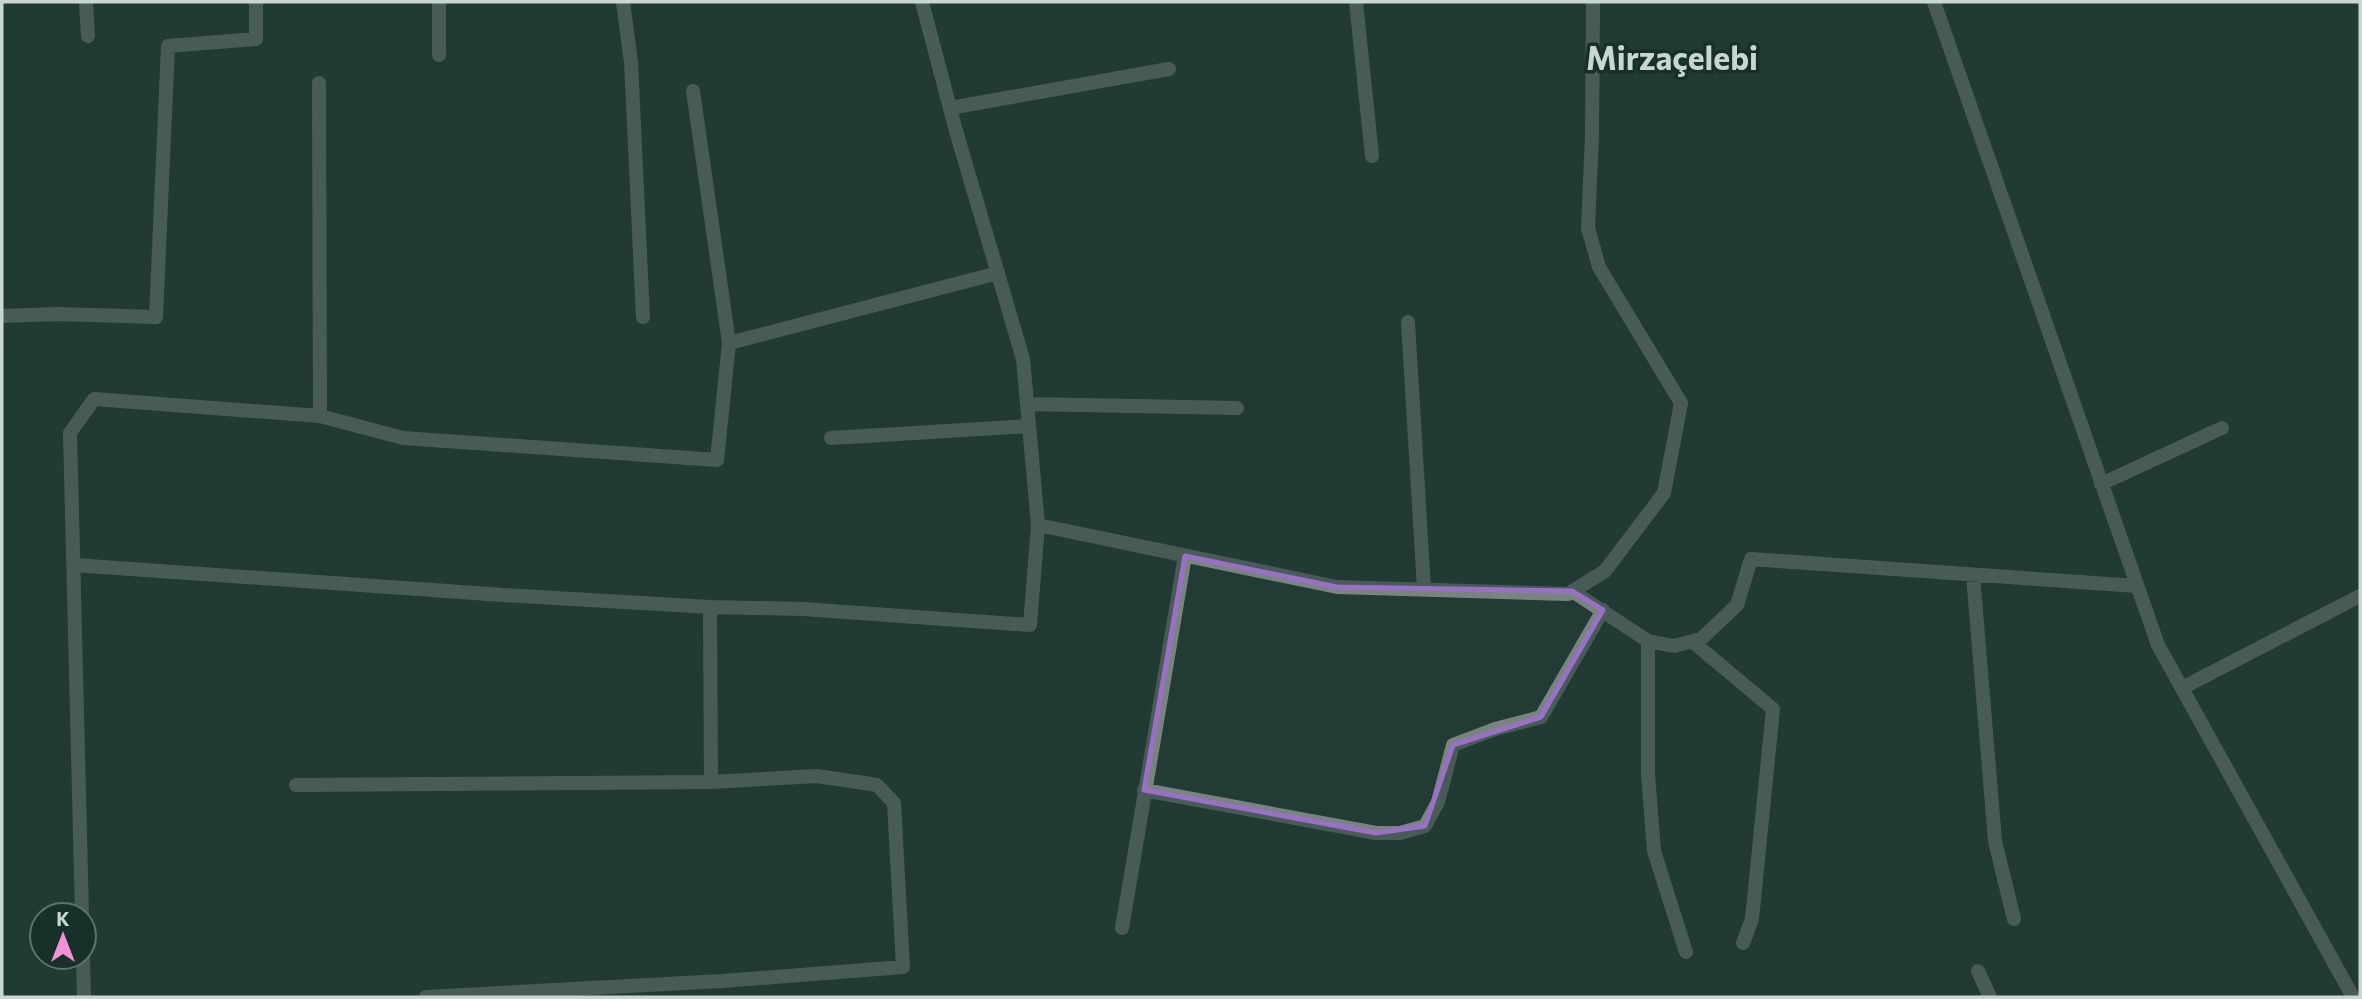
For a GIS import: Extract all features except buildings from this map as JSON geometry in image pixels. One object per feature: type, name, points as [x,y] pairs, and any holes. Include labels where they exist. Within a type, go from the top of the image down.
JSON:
[{"type":"street","points":[[86,2],[88,36]]},
{"type":"street","points":[[2,316],[58,314],[156,317],[168,46],[256,39],[256,2]]},
{"type":"street","points":[[439,2],[439,55]]},
{"type":"street","points":[[624,2],[631,62],[643,317]]},
{"type":"street","points":[[74,565],[1030,625],[1038,525],[1023,359],[922,2]]},
{"type":"street","points":[[1356,2],[1372,156]]},
{"type":"street","points":[[1038,525],[1337,587],[1568,594],[1605,571],[1664,493],[1681,403],[1599,267],[1588,228],[1593,2]]},
{"type":"street","points":[[1934,2],[2158,645],[2353,997]]},
{"type":"street","points":[[950,108],[1169,69]]},
{"type":"street","points":[[319,83],[320,416]]},
{"type":"street","points":[[82,901],[70,433],[94,399],[320,416],[403,438],[717,460],[729,343],[693,92]]},
{"type":"street","points":[[729,343],[998,273]]},
{"type":"street","points":[[1408,322],[1424,589]]},
{"type":"street","points":[[1027,404],[1237,408]]},
{"type":"street","points":[[831,438],[1029,426]]},
{"type":"street","points":[[2101,484],[2222,428]]},
{"type":"street","points":[[1122,928],[1185,556]]},
{"type":"street","points":[[1573,591],[1648,641],[1674,646],[1701,639],[1737,606],[1751,559],[2137,586]]},
{"type":"street","points":[[1973,575],[1995,841],[2014,919]]},
{"type":"street","points":[[2182,688],[2360,596]]},
{"type":"street","points":[[710,607],[711,782]]},
{"type":"street","points":[[1144,790],[1376,833],[1400,833],[1425,826],[1438,802],[1453,745],[1495,729],[1541,717],[1602,610]]},
{"type":"street","points":[[1648,641],[1648,774],[1654,852],[1686,952]]},
{"type":"street","points":[[1693,642],[1773,709],[1752,919],[1743,943]]},
{"type":"street","points":[[296,785],[711,782],[817,776],[877,785],[894,803],[903,967],[722,981],[426,997]]},
{"type":"street","points":[[83,971],[83,997]]},
{"type":"street","points":[[1978,971],[1990,997]]},
{"type":"highlighted area","points":[[1185,556],[1337,587],[1572,591],[1603,610],[1541,717],[1453,745],[1425,826],[1376,833],[1144,790]]},
{"type":"district","name":"Mirzaçelebi","points":[[1672,59]]}]
